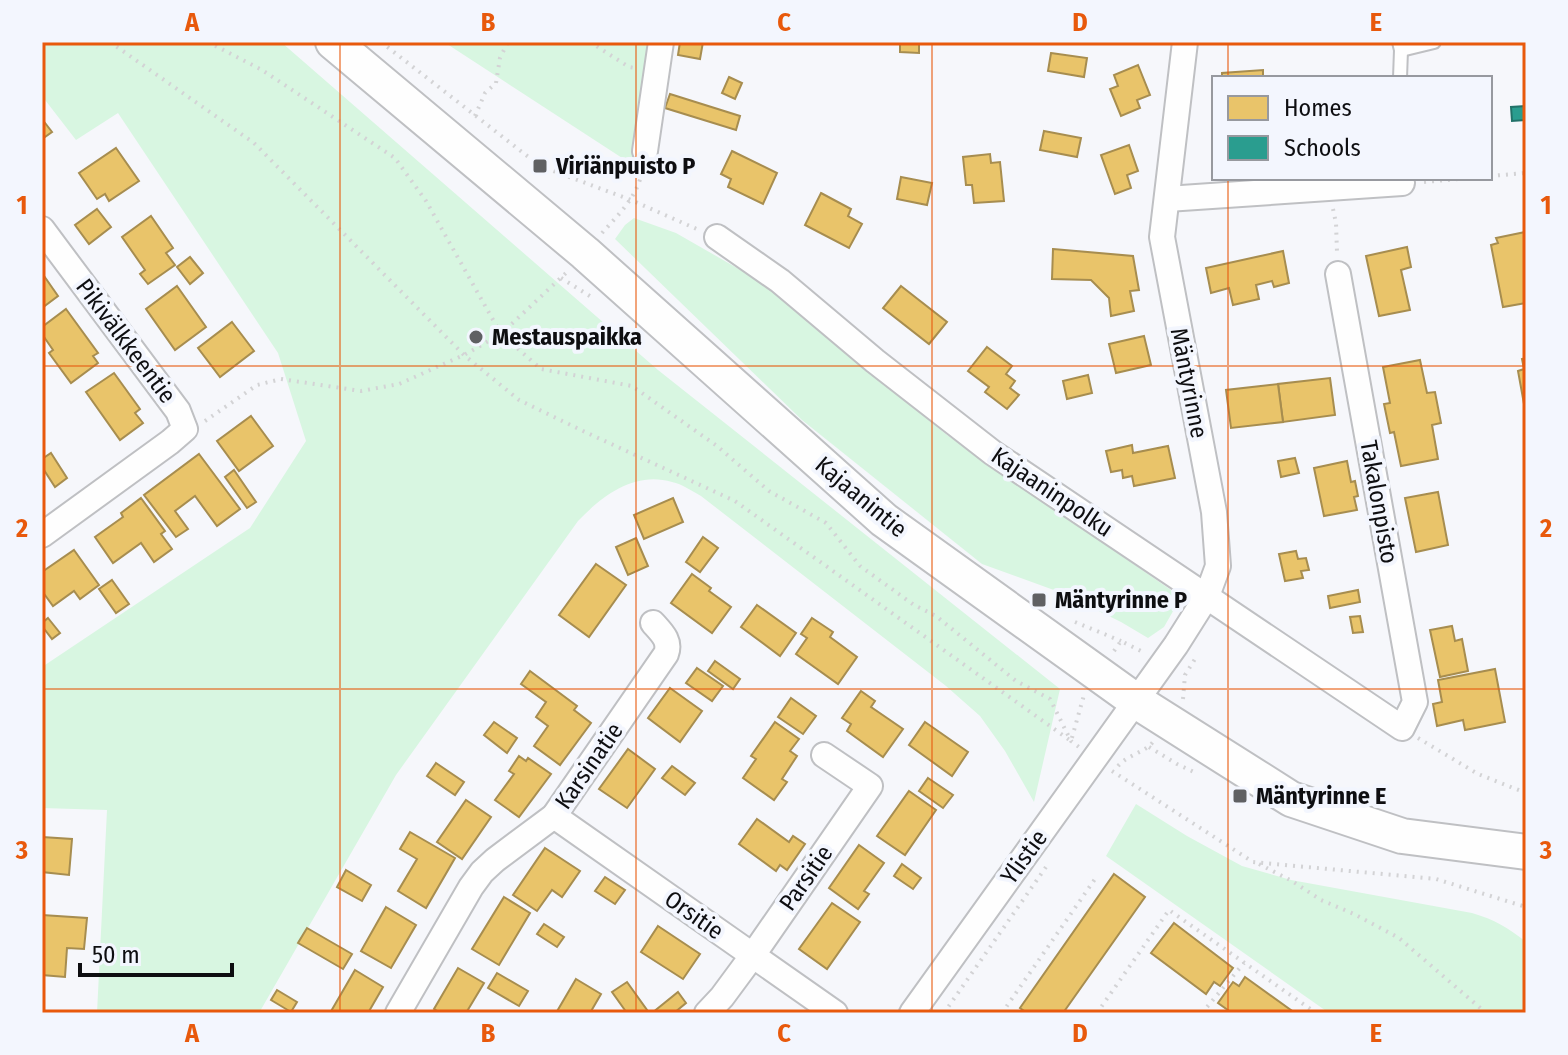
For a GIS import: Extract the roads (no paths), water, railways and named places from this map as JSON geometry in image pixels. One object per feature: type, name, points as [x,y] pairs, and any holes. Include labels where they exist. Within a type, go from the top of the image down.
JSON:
[{"type":"main road","name":"Kajaanintie","points":[[333,42],[585,253],[884,520],[1136,701],[1291,799],[1402,836],[1526,852]]},
{"type":"main road","name":"Kajaanintie","points":[[1455,843],[1499,856],[1526,871]]},
{"type":"street","points":[[645,151],[661,42]]},
{"type":"street","name":"Mäntyrinne","points":[[1136,701],[1207,596],[1218,566],[1214,512],[1162,237],[1185,42]]},
{"type":"street","points":[[1167,199],[1402,181]]},
{"type":"street","name":"Pikivälkkeentie","points":[[42,229],[178,411],[185,429],[42,535]]},
{"type":"street","name":"Kajaaninpolku","points":[[717,237],[780,281],[875,361],[993,453],[1402,728]]},
{"type":"street","name":"Takalonpisto","points":[[1338,274],[1415,702],[1402,728]]},
{"type":"street","name":"Karsinatie","points":[[398,1013],[482,872],[554,816],[666,654],[669,647],[666,639],[653,623]]},
{"type":"street","name":"Ylistie","points":[[912,1013],[1104,765],[1136,701]]},
{"type":"street","name":"Parsitie","points":[[707,1013],[753,955],[870,786],[824,755]]},
{"type":"street","name":"Orsitie","points":[[554,816],[835,1013]]},
{"type":"lane","points":[[1400,76],[1400,46],[1434,42]]},
{"type":"place","name":"Viriänpuisto P","points":[[540,166]]},
{"type":"place","name":"Mestauspaikka","points":[[476,337]]},
{"type":"place","name":"Mäntyrinne P","points":[[1039,600]]},
{"type":"place","name":"Mäntyrinne E","points":[[1240,796]]}]
